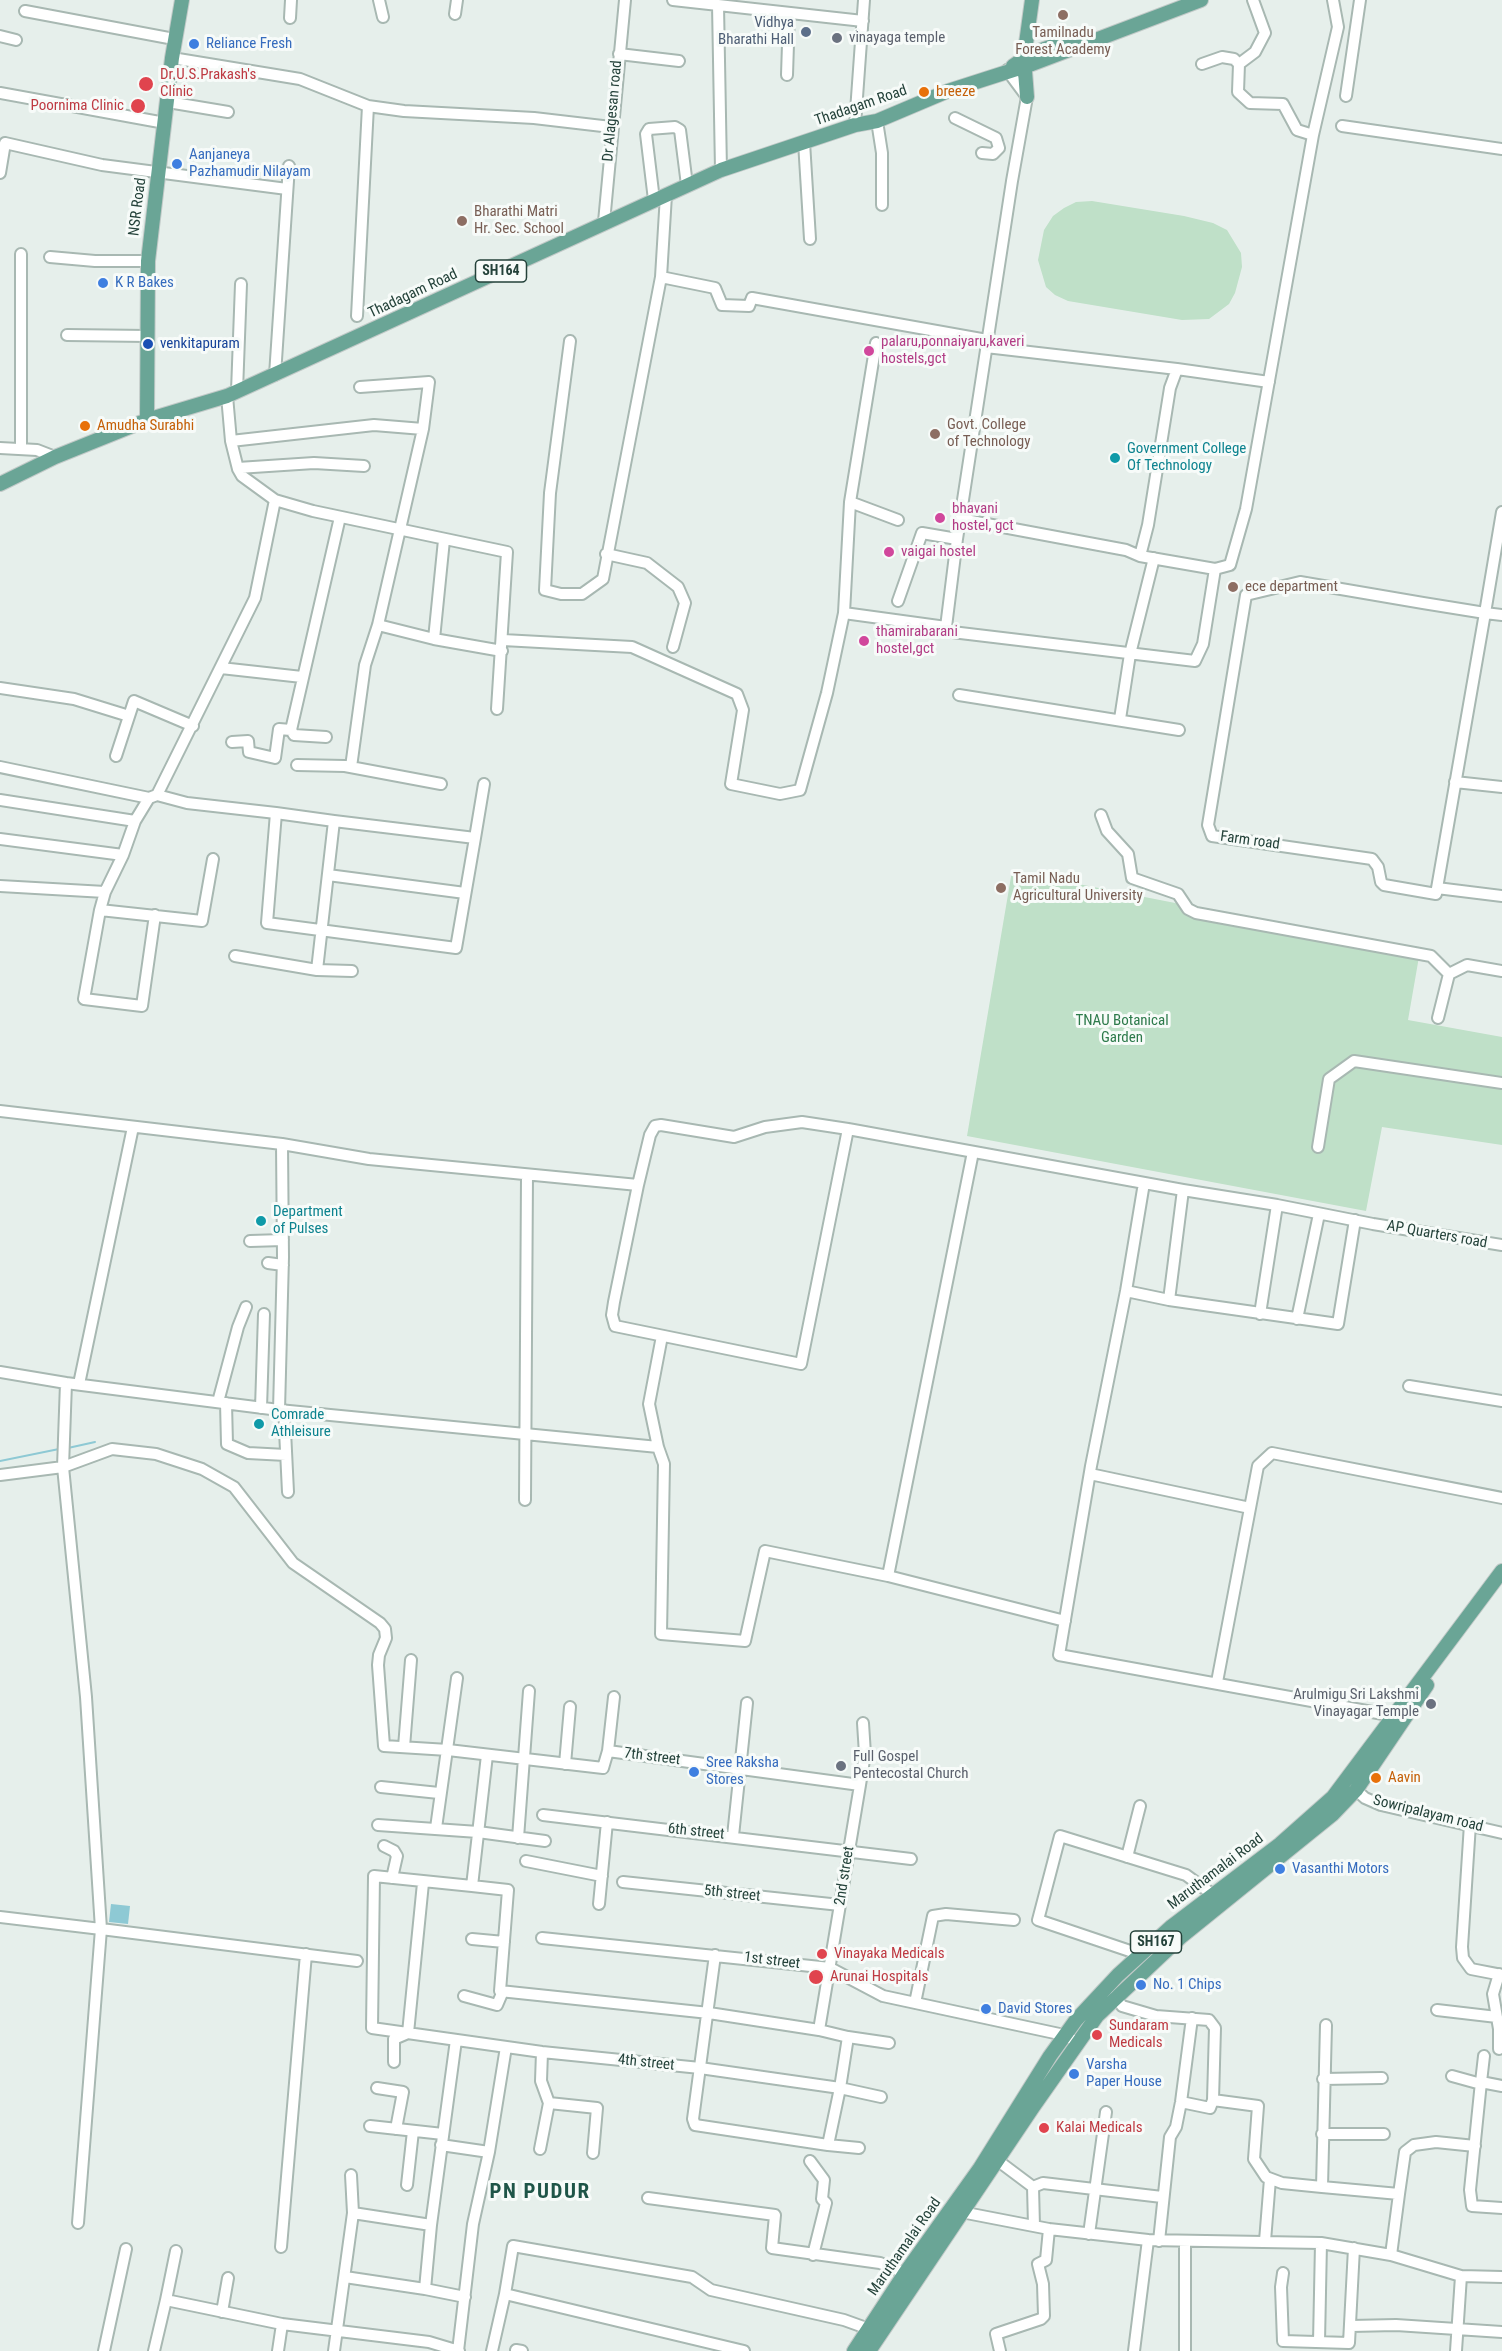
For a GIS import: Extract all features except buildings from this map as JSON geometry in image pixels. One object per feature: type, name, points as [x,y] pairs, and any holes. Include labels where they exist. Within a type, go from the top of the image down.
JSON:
[{"type":"main road","name":"NSR Road","points":[[147,420],[148,261],[174,39],[182,0]]},
{"type":"main road","points":[[1027,97],[1025,62],[1032,0]]},
{"type":"main road","name":"Thadagam Road","points":[[0,484],[56,457],[147,420],[232,394],[721,170],[804,142],[877,121],[1176,0]]},
{"type":"main road","name":"Thadagam Road","points":[[1025,62],[1201,0]]},
{"type":"main road","name":"Maruthamalai Road","points":[[869,2351],[1064,2035],[1090,2003],[1172,1926],[1280,1844],[1333,1797],[1502,1571]]},
{"type":"main road","name":"Maruthamalai Road","points":[[854,2351],[905,2273],[997,2160],[1077,2042],[1115,1996],[1182,1936],[1317,1828],[1356,1790],[1448,1655],[1502,1585]]},
{"type":"street","points":[[290,18],[291,0]]},
{"type":"street","points":[[379,0],[383,17]]},
{"type":"street","points":[[455,14],[457,0]]},
{"type":"street","name":"Dr Alagesan road","points":[[604,222],[611,127],[625,0]]},
{"type":"street","points":[[673,0],[718,5],[756,4],[789,13],[863,21]]},
{"type":"street","points":[[855,126],[864,0]]},
{"type":"street","points":[[1239,64],[1255,52],[1265,33],[1253,0]]},
{"type":"street","points":[[960,519],[1126,550],[1140,556],[1215,568],[1230,565],[1246,509],[1313,135],[1338,27],[1334,0]]},
{"type":"street","points":[[1346,96],[1360,0]]},
{"type":"street","points":[[718,5],[721,170]]},
{"type":"street","points":[[25,11],[174,39]]},
{"type":"street","points":[[787,75],[789,13]]},
{"type":"street","points":[[0,36],[15,40]]},
{"type":"street","points":[[619,54],[679,61]]},
{"type":"street","points":[[1202,64],[1222,57],[1234,59],[1239,64],[1238,92],[1250,103],[1283,104],[1297,130],[1313,135]]},
{"type":"street","points":[[172,58],[300,79],[368,106],[404,111],[534,118],[611,127]]},
{"type":"street","points":[[946,627],[960,519],[1027,97],[1007,70]]},
{"type":"street","points":[[0,93],[165,123]]},
{"type":"street","points":[[168,102],[228,112]]},
{"type":"street","points":[[357,316],[368,106]]},
{"type":"street","points":[[955,118],[996,138],[999,148]]},
{"type":"street","points":[[877,121],[882,153],[882,205]]},
{"type":"street","points":[[1342,126],[1502,149]]},
{"type":"street","points":[[570,341],[550,493],[545,590],[561,594],[582,594],[603,579],[661,277],[660,197],[646,134],[649,129],[675,127],[680,130],[687,185]]},
{"type":"street","points":[[804,142],[810,239]]},
{"type":"street","points":[[0,172],[5,143],[102,165],[287,189]]},
{"type":"street","points":[[999,148],[1017,152]]},
{"type":"street","points":[[982,153],[993,154],[999,148]]},
{"type":"street","points":[[275,375],[289,166]]},
{"type":"street","points":[[21,254],[21,448]]},
{"type":"street","points":[[51,256],[95,261],[148,261]]},
{"type":"street","points":[[661,277],[715,288],[722,305],[749,306],[752,298],[987,343],[1269,382]]},
{"type":"street","points":[[241,284],[232,394],[231,441],[242,476],[274,500],[340,517],[507,552],[503,646],[497,709]]},
{"type":"street","points":[[68,335],[148,336]]},
{"type":"street","points":[[378,625],[434,639],[503,646],[632,647],[737,694],[743,710],[731,784],[780,794],[800,790],[827,693],[844,613],[850,502],[876,343]]},
{"type":"street","points":[[1140,556],[1148,525],[1170,388],[1177,369]]},
{"type":"street","points":[[351,768],[366,665],[378,625],[423,429],[429,382],[360,387]]},
{"type":"street","points":[[231,441],[374,426],[423,429]]},
{"type":"street","points":[[0,448],[37,450],[56,457]]},
{"type":"street","points":[[238,468],[314,463],[364,466]]},
{"type":"street","points":[[155,915],[142,1006],[84,999],[105,892],[123,855],[135,821],[153,797],[193,726],[255,598],[274,500]]},
{"type":"street","points":[[850,502],[898,520]]},
{"type":"street","points":[[1502,512],[1437,888],[1502,896]]},
{"type":"street","points":[[326,737],[294,735],[291,730],[340,517]]},
{"type":"street","points":[[898,601],[922,533],[957,539]]},
{"type":"street","points":[[434,639],[444,540]]},
{"type":"street","points":[[606,554],[646,563],[678,587],[685,603],[674,647]]},
{"type":"street","points":[[1119,719],[1130,654],[1154,558]]},
{"type":"street","points":[[844,613],[946,627],[952,633],[1195,661],[1203,644],[1215,568]]},
{"type":"street","name":"Farm road","points":[[1437,888],[1436,894],[1384,885],[1378,867],[1372,859],[1212,836],[1208,825],[1246,596],[1300,582],[1502,615]]},
{"type":"street","points":[[221,668],[302,677]]},
{"type":"street","points":[[0,688],[74,699],[129,716]]},
{"type":"street","points":[[959,695],[1179,730]]},
{"type":"street","points":[[116,756],[134,701],[193,726]]},
{"type":"street","points":[[232,742],[248,741],[249,752],[275,758],[279,729],[291,730]]},
{"type":"street","points":[[297,765],[351,768],[441,784]]},
{"type":"street","points":[[0,767],[187,803],[476,838]]},
{"type":"street","points":[[1455,782],[1502,787]]},
{"type":"street","points":[[276,813],[267,923],[456,948],[484,784]]},
{"type":"street","points":[[0,800],[135,821]]},
{"type":"street","points":[[1101,815],[1107,831],[1128,854],[1132,878],[1178,894],[1188,909],[1196,913],[1431,956],[1449,974]]},
{"type":"street","points":[[317,970],[334,821]]},
{"type":"street","points":[[0,839],[123,855]]},
{"type":"street","points":[[100,910],[202,921],[213,859]]},
{"type":"street","points":[[328,875],[465,893]]},
{"type":"street","points":[[0,886],[105,892]]},
{"type":"street","points":[[235,956],[317,970],[352,971]]},
{"type":"street","points":[[1438,1018],[1449,974],[1467,965],[1502,971]]},
{"type":"street","points":[[1318,1147],[1329,1079],[1354,1060],[1502,1083]]},
{"type":"street","points":[[0,1111],[282,1144],[369,1159],[638,1185],[614,1302],[613,1322],[617,1327],[801,1364],[848,1129]]},
{"type":"street","name":"AP Quarters road","points":[[638,1185],[650,1135],[655,1126],[669,1125],[734,1137],[765,1127],[793,1122],[848,1129],[1373,1224],[1502,1245]]},
{"type":"street","points":[[79,1384],[133,1126]]},
{"type":"street","points":[[282,1144],[282,1410],[288,1492]]},
{"type":"street","points":[[888,1576],[973,1152]]},
{"type":"street","points":[[525,1500],[527,1175]]},
{"type":"street","points":[[1144,1183],[1059,1655],[1394,1716]]},
{"type":"street","points":[[1169,1300],[1183,1190]]},
{"type":"street","points":[[1260,1314],[1277,1205]]},
{"type":"street","points":[[1297,1319],[1319,1214]]},
{"type":"street","points":[[1126,1291],[1169,1300],[1338,1324],[1355,1220]]},
{"type":"street","points":[[250,1241],[283,1240]]},
{"type":"street","points":[[268,1263],[283,1265]]},
{"type":"street","points":[[246,1307],[238,1327],[222,1403],[227,1444],[248,1453],[286,1455]]},
{"type":"street","points":[[261,1408],[264,1314]]},
{"type":"street","points":[[662,1336],[649,1404],[664,1464],[661,1634],[745,1641],[765,1551],[888,1576],[1065,1621]]},
{"type":"street","points":[[0,1372],[66,1383],[261,1408],[658,1447]]},
{"type":"street","points":[[66,1383],[63,1467],[86,1697],[101,1929],[78,2223]]},
{"type":"street","points":[[1408,1386],[1502,1401]]},
{"type":"street","name":"7th street","points":[[63,1467],[112,1449],[156,1454],[202,1469],[234,1487],[293,1563],[380,1623],[385,1629],[386,1638],[379,1655],[378,1665],[384,1746],[448,1750],[603,1768],[608,1752],[860,1785]]},
{"type":"street","points":[[1217,1682],[1258,1466],[1272,1453],[1502,1498]]},
{"type":"street","points":[[0,1475],[63,1467]]},
{"type":"street","points":[[1090,1474],[1250,1508]]},
{"type":"street","points":[[404,1747],[411,1660]]},
{"type":"street","points":[[436,1828],[439,1793],[448,1750],[457,1678]]},
{"type":"street","points":[[518,1838],[522,1807],[522,1759],[529,1691]]},
{"type":"street","points":[[608,1752],[614,1697]]},
{"type":"street","points":[[733,1836],[747,1703]]},
{"type":"street","points":[[565,1764],[570,1707]]},
{"type":"street","name":"2nd street","points":[[819,2030],[865,1754],[863,1723]]},
{"type":"street","points":[[472,1886],[487,1755]]},
{"type":"street","points":[[381,1787],[439,1793]]},
{"type":"street","name":"Sowripalayam road","points":[[1356,1790],[1365,1798],[1381,1805],[1502,1833]]},
{"type":"street","points":[[1127,1857],[1140,1806]]},
{"type":"street","name":"6th street","points":[[543,1815],[911,1859]]},
{"type":"street","points":[[599,1904],[607,1822]]},
{"type":"street","points":[[1470,1824],[1463,1958],[1471,1970],[1500,1974],[1493,1994],[1500,2029],[1499,2049]]},
{"type":"street","points":[[378,1825],[478,1832],[545,1841]]},
{"type":"street","points":[[1140,1957],[1130,1951],[1038,1920],[1060,1836],[1186,1875],[1212,1894]]},
{"type":"street","points":[[384,1846],[394,1851],[397,1856],[392,1878],[508,1890],[500,1991],[709,2013],[889,2043]]},
{"type":"street","points":[[526,1861],[602,1876]]},
{"type":"street","name":"4th street","points":[[392,1878],[374,1876],[372,2028],[542,2052],[700,2068],[840,2088],[881,2097]]},
{"type":"street","name":"5th street","points":[[623,1882],[840,1905]]},
{"type":"street","points":[[394,2062],[394,2039],[408,2033],[423,1883]]},
{"type":"street","points":[[915,2003],[933,1916],[946,1914],[1014,1920]]},
{"type":"street","points":[[0,1917],[357,1960]]},
{"type":"street","name":"1st street","points":[[542,1938],[830,1968],[883,1996],[1064,2035],[1077,2042]]},
{"type":"street","points":[[472,1939],[504,1942]]},
{"type":"street","points":[[281,2247],[306,1954]]},
{"type":"street","points":[[715,1955],[693,2119],[695,2125],[860,2148]]},
{"type":"street","points":[[464,1996],[497,2005],[504,1991]]},
{"type":"street","points":[[1115,1996],[1122,2006],[1156,2016],[1209,2020],[1215,2028],[1213,2100],[1210,2108],[1181,2102]]},
{"type":"street","points":[[1437,2010],[1497,2017]]},
{"type":"street","points":[[1134,2351],[1162,2197],[1170,2137],[1176,2127],[1181,2102],[1192,2019]]},
{"type":"street","points":[[1322,2187],[1326,2025]]},
{"type":"street","points":[[828,2145],[848,2037]]},
{"type":"street","points":[[425,2289],[431,2225],[456,2040]]},
{"type":"street","points":[[166,2300],[282,2324],[458,2351],[474,2224],[489,2152],[506,2047]]},
{"type":"street","points":[[540,2149],[549,2103],[541,2081],[542,2052]]},
{"type":"street","points":[[1484,2056],[1470,2190],[1472,2206],[1502,2208]]},
{"type":"street","points":[[1452,2076],[1502,2086]]},
{"type":"street","points":[[1323,2079],[1382,2078]]},
{"type":"street","points":[[377,2088],[403,2092],[396,2129]]},
{"type":"street","points":[[1213,2100],[1258,2106],[1254,2159],[1270,2178],[1282,2183],[1399,2194]]},
{"type":"street","points":[[549,2103],[597,2108],[593,2153]]},
{"type":"street","points":[[1089,2234],[1106,2112]]},
{"type":"street","points":[[370,2126],[413,2131],[489,2152]]},
{"type":"street","points":[[407,2186],[413,2131]]},
{"type":"street","points":[[1322,2134],[1384,2134]]},
{"type":"street","points":[[1391,2254],[1405,2152],[1414,2145],[1436,2142],[1474,2146]]},
{"type":"street","points":[[997,2160],[1033,2187]]},
{"type":"street","points":[[810,2161],[824,2180],[822,2199],[826,2203],[813,2255]]},
{"type":"street","points":[[334,2351],[353,2213],[351,2175]]},
{"type":"street","points":[[1265,2241],[1270,2178]]},
{"type":"street","points":[[1033,2187],[1043,2183],[1162,2197]]},
{"type":"street","points":[[1033,2187],[1034,2226]]},
{"type":"street","points":[[648,2198],[775,2215],[772,2248],[880,2263],[905,2273]]},
{"type":"street","points":[[957,2211],[1048,2229],[1153,2240],[1320,2243],[1391,2254],[1461,2276],[1502,2277]]},
{"type":"street","points":[[353,2213],[431,2225]]},
{"type":"street","points":[[1000,2351],[996,2334],[1044,2316],[1043,2284],[1038,2264],[1046,2259],[1048,2229]]},
{"type":"street","points":[[1185,2242],[1185,2351]]},
{"type":"street","points":[[1319,2342],[1320,2243]]},
{"type":"street","points":[[492,2351],[513,2246],[692,2277],[711,2290],[843,2320],[869,2329]]},
{"type":"street","points":[[1283,2273],[1281,2287],[1283,2341],[1349,2343],[1354,2248]]},
{"type":"street","points":[[104,2351],[126,2249]]},
{"type":"street","points":[[154,2351],[176,2251]]},
{"type":"street","points":[[1456,2351],[1461,2276]]},
{"type":"street","points":[[345,2277],[465,2297]]},
{"type":"street","points":[[222,2312],[228,2278]]},
{"type":"street","points":[[505,2294],[744,2351]]},
{"type":"street","points":[[278,2351],[282,2324]]},
{"type":"street","points":[[1351,2326],[1396,2325],[1502,2332]]},
{"type":"green space","points":[[1092,201],[1184,216],[1213,223],[1227,230],[1241,253],[1242,267],[1235,293],[1229,304],[1209,319],[1182,320],[1068,301],[1055,295],[1046,287],[1038,260],[1044,230],[1053,216],[1064,208],[1076,202]]},
{"type":"green space","name":"TNAU Botanical Garden","points":[[1012,871],[1420,951],[1408,1020],[1502,1037],[1502,1145],[1382,1127],[1366,1211],[967,1136]]},
{"type":"water","points":[[111,1904],[130,1906],[128,1924],[109,1922]]},
{"type":"waterway","points":[[68,1448],[95,1442]]},
{"type":"waterway","points":[[0,1461],[59,1449]]},
{"type":"place","name":"Tamilnadu Forest Academy","points":[[1063,15]]},
{"type":"place","name":"Vidhya Bharathi Hall","points":[[806,32]]},
{"type":"place","name":"vinayaga temple","points":[[837,38]]},
{"type":"place","name":"Reliance Fresh","points":[[194,44]]},
{"type":"place","name":"Dr.U.S.Prakash's Clinic","points":[[146,84]]},
{"type":"place","name":"breeze","points":[[924,92]]},
{"type":"place","name":"Poornima Clinic","points":[[138,106]]},
{"type":"place","name":"Aanjaneya Pazhamudir Nilayam","points":[[177,164]]},
{"type":"place","name":"Bharathi Matri Hr. Sec. School","points":[[462,221]]},
{"type":"place","name":"K R Bakes","points":[[103,283]]},
{"type":"place","name":"venkitapuram","points":[[148,344]]},
{"type":"place","name":"palaru,ponnaiyaru,kaveri hostels,gct","points":[[869,351]]},
{"type":"place","name":"Amudha Surabhi","points":[[85,426]]},
{"type":"place","name":"Govt. College of Technology","points":[[935,434]]},
{"type":"place","name":"Government College Of Technology","points":[[1115,458]]},
{"type":"place","name":"bhavani hostel, gct","points":[[940,518]]},
{"type":"place","name":"vaigai hostel","points":[[889,552]]},
{"type":"place","name":"ece department","points":[[1233,587]]},
{"type":"place","name":"thamirabarani hostel,gct","points":[[864,641]]},
{"type":"place","name":"Tamil Nadu Agricultural University","points":[[1001,888]]},
{"type":"place","name":"Department of Pulses","points":[[261,1221]]},
{"type":"place","name":"Comrade Athleisure","points":[[259,1424]]},
{"type":"place","name":"Arulmigu Sri Lakshmi Vinayagar Temple","points":[[1431,1704]]},
{"type":"place","name":"Full Gospel Pentecostal Church","points":[[841,1766]]},
{"type":"place","name":"Sree Raksha Stores","points":[[694,1772]]},
{"type":"place","name":"Aavin","points":[[1376,1778]]},
{"type":"place","name":"Vasanthi Motors","points":[[1280,1869]]},
{"type":"place","name":"Vinayaka Medicals","points":[[822,1954]]},
{"type":"place","name":"Arunai Hospitals","points":[[816,1977]]},
{"type":"place","name":"No. 1 Chips","points":[[1141,1985]]},
{"type":"place","name":"David Stores","points":[[986,2009]]},
{"type":"place","name":"Sundaram Medicals","points":[[1097,2035]]},
{"type":"place","name":"Varsha Paper House","points":[[1074,2074]]},
{"type":"place","name":"Kalai Medicals","points":[[1044,2128]]},
{"type":"district","name":"PN PUDUR","points":[[540,2193]]}]
